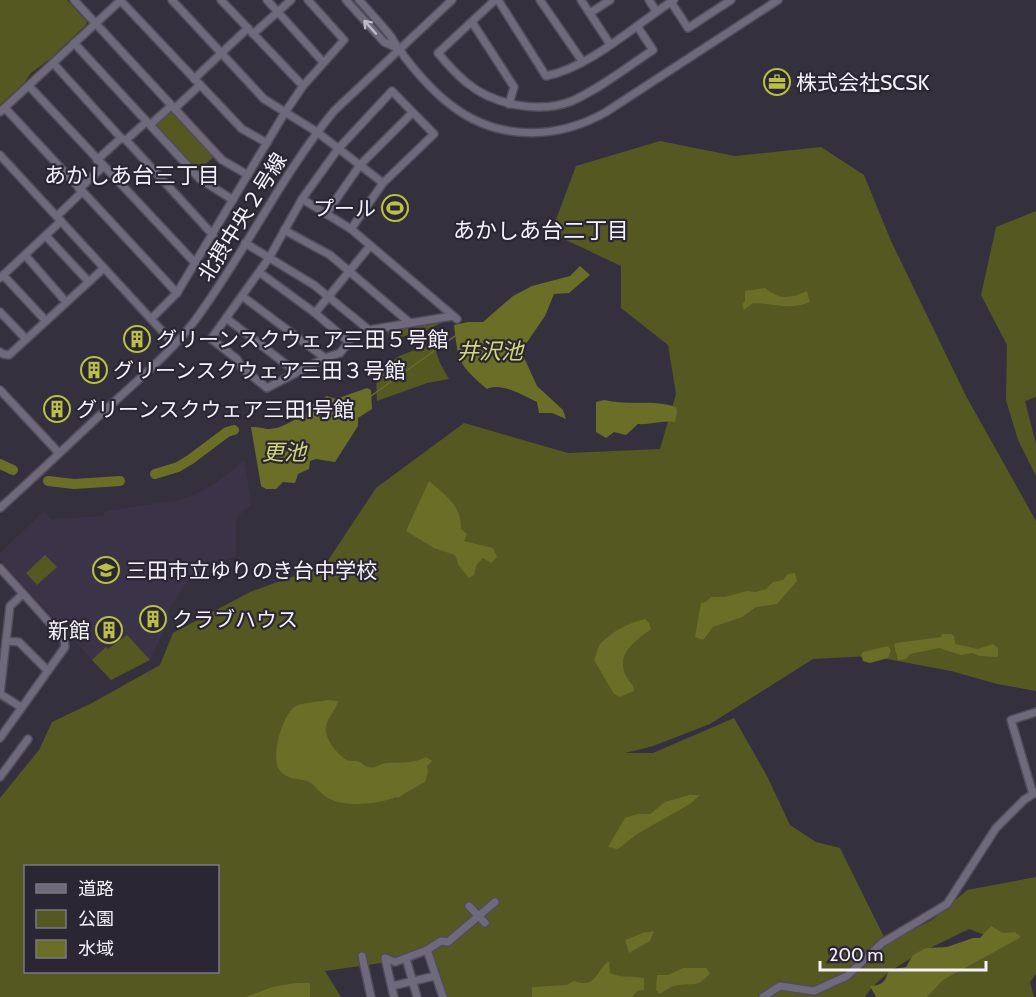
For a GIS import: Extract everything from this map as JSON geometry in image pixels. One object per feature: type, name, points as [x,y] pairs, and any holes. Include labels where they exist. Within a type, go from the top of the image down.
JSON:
[{"type":"street","points":[[74,0],[222,160],[248,175]]},
{"type":"street","points":[[177,293],[2,110],[121,0],[242,129],[267,143]]},
{"type":"street","points":[[172,0],[264,99],[284,114],[316,132],[383,183]]},
{"type":"street","points":[[221,0],[303,86]]},
{"type":"street","points":[[267,0],[323,62]]},
{"type":"street","points":[[194,79],[221,54],[291,0]]},
{"type":"street","points":[[152,319],[177,293],[196,264],[284,114],[303,86],[344,40],[308,0]]},
{"type":"street","points":[[346,0],[384,42],[399,49]]},
{"type":"street","points":[[358,0],[450,105],[495,128],[511,132],[553,133],[581,125],[606,112],[778,0]]},
{"type":"street","name":"北摂中央２号線","points":[[0,508],[174,344],[192,324],[211,298],[316,132],[334,111],[452,0]]},
{"type":"street","points":[[637,26],[653,50],[593,90],[570,102],[550,106],[509,104],[469,85],[438,53],[497,0],[546,75],[562,72],[582,61],[673,1],[688,28],[731,0]]},
{"type":"street","points":[[540,0],[582,61]]},
{"type":"street","points":[[581,0],[610,44]]},
{"type":"street","points":[[590,14],[610,0]]},
{"type":"street","points":[[649,0],[656,11]]},
{"type":"street","points":[[472,22],[514,87],[509,104]]},
{"type":"street","points":[[74,43],[200,179],[233,200]]},
{"type":"street","points":[[53,63],[213,235]]},
{"type":"street","points":[[98,159],[200,85]]},
{"type":"street","points":[[29,86],[196,264]]},
{"type":"street","points":[[259,272],[315,313],[349,342],[340,353],[325,358],[267,388],[242,368],[237,359],[211,339],[269,258],[302,199],[338,149],[392,91],[434,134],[383,183],[351,229]]},
{"type":"street","points":[[326,214],[360,165],[412,113]]},
{"type":"street","points":[[0,155],[174,344]]},
{"type":"street","points":[[46,321],[2,277],[46,236],[104,166]]},
{"type":"street","points":[[245,243],[314,285],[369,330],[455,317],[351,229],[302,199]]},
{"type":"street","points":[[284,230],[330,255],[410,323]]},
{"type":"street","points":[[46,236],[88,281]]},
{"type":"street","points":[[315,313],[370,246]]},
{"type":"street","points":[[25,255],[66,302]]},
{"type":"street","points":[[0,352],[9,355],[104,268]]},
{"type":"street","points":[[242,296],[325,358]]},
{"type":"street","points":[[0,312],[26,339]]},
{"type":"street","points":[[226,318],[296,372]]},
{"type":"street","points":[[0,390],[59,453]]},
{"type":"street","points":[[0,568],[64,639],[65,647],[1,733]]},
{"type":"street","points":[[21,707],[0,694],[10,606],[23,594]]},
{"type":"street","points":[[6,641],[19,642],[48,671]]},
{"type":"street","points":[[763,997],[780,986],[814,991],[847,976],[882,943],[947,904],[990,836],[1024,800],[1034,793],[1011,720],[1036,712]]},
{"type":"street","points":[[0,777],[28,739]]},
{"type":"street","points":[[394,997],[385,958],[395,962],[427,950],[441,941],[448,942],[495,902]]},
{"type":"street","points":[[469,906],[485,923]]},
{"type":"street","points":[[427,950],[435,976],[444,992]]},
{"type":"street","points":[[362,956],[371,997]]},
{"type":"street","points":[[406,958],[417,997]]},
{"type":"street","points":[[392,986],[435,976]]},
{"type":"shaded area","name":"三田市立ゆりのき台中学校","points":[[244,461],[252,504],[236,518],[236,556],[192,574],[168,610],[169,619],[150,660],[111,680],[0,560],[0,553],[44,511],[51,519],[103,516],[106,511],[179,500],[214,484]]},
{"type":"green space","points":[[0,0],[67,0],[87,22],[0,105]]},
{"type":"green space","points":[[169,112],[175,113],[215,156],[195,173],[155,130],[155,124]]},
{"type":"green space","points":[[660,141],[735,156],[821,147],[864,175],[891,241],[966,396],[1036,521],[1036,691],[997,684],[951,671],[871,656],[813,659],[710,724],[653,746],[625,753],[653,753],[734,718],[767,776],[790,825],[816,842],[840,848],[887,943],[932,920],[967,890],[1036,877],[1036,974],[1030,982],[1034,997],[924,997],[933,975],[1000,941],[969,929],[898,967],[874,986],[865,997],[445,997],[430,945],[381,963],[325,971],[341,997],[0,997],[0,798],[39,750],[52,722],[92,703],[160,665],[173,633],[250,592],[325,565],[376,488],[464,423],[568,453],[660,449],[676,394],[668,345],[621,308],[621,266],[551,233],[576,166]]},
{"type":"green space","name":"プール","points":[[390,194],[410,210],[399,223],[380,207]]},
{"type":"green space","points":[[1036,211],[1036,397],[1025,401],[1036,444],[1036,476],[1018,440],[1006,400],[1007,345],[981,295],[996,227]]},
{"type":"green space","points":[[451,318],[427,330],[390,340],[387,329]]},
{"type":"green space","points":[[433,343],[449,379],[427,383],[377,401],[376,374],[399,356]]},
{"type":"green space","points":[[45,555],[57,567],[37,585],[26,573]]},
{"type":"green space","points":[[127,635],[150,660],[111,680],[92,660],[106,647],[108,649]]},
{"type":"water","name":"井沢池","points":[[580,266],[590,275],[569,293],[554,294],[545,316],[521,351],[537,386],[563,410],[566,419],[552,413],[539,413],[537,402],[512,391],[499,387],[487,389],[465,368],[459,355],[454,325],[483,322],[513,296],[532,286],[570,276]]},
{"type":"water","points":[[765,288],[775,295],[785,297],[807,291],[810,302],[796,306],[753,303],[744,310],[742,305],[745,301],[745,291]]},
{"type":"water","name":"更池","points":[[367,388],[371,390],[372,409],[358,418],[358,426],[335,462],[316,459],[310,461],[309,469],[298,474],[295,483],[283,482],[276,489],[266,489],[261,486],[251,427],[277,428],[306,414],[309,407],[327,396],[336,399]]},
{"type":"water","points":[[604,400],[659,403],[676,407],[675,422],[638,424],[626,435],[614,432],[606,438],[596,432],[596,402]]},
{"type":"water","points":[[429,481],[456,507],[461,529],[467,534],[464,541],[493,548],[497,557],[491,563],[483,558],[477,564],[474,575],[469,578],[459,566],[455,555],[434,548],[406,531]]},
{"type":"water","points":[[795,573],[797,581],[777,604],[756,607],[742,617],[713,627],[703,640],[695,637],[701,603],[711,597],[725,597],[766,589],[773,582],[783,580],[788,574]]},
{"type":"water","points":[[645,619],[651,629],[632,644],[624,656],[624,670],[634,691],[620,697],[614,694],[594,660],[605,639],[634,622]]},
{"type":"water","points":[[942,634],[954,636],[955,644],[978,649],[993,644],[998,648],[998,657],[972,653],[961,655],[939,648],[910,654],[906,659],[898,660],[894,645],[896,643],[941,637]]},
{"type":"water","points":[[888,646],[891,650],[888,658],[870,663],[863,661],[861,655],[863,652]]},
{"type":"water","points":[[338,701],[327,723],[326,731],[329,741],[339,754],[347,760],[358,761],[371,767],[386,763],[411,762],[426,757],[432,761],[427,766],[425,782],[398,798],[353,804],[328,798],[310,782],[281,772],[276,758],[278,739],[289,713],[300,704]]},
{"type":"water","points":[[689,795],[700,795],[690,804],[637,834],[618,849],[608,847],[625,818],[638,814],[650,814],[665,802]]},
{"type":"water","points":[[991,926],[1003,933],[1015,932],[1021,937],[943,980],[927,997],[876,997],[870,986],[883,982],[889,970],[906,967],[913,955],[926,948],[947,947],[973,938],[980,938]]},
{"type":"water","points":[[654,931],[650,941],[629,953],[625,940]]},
{"type":"water","points":[[609,961],[610,973],[614,975],[644,978],[644,990],[637,991],[632,997],[532,997],[532,987],[567,985],[574,981],[587,983],[595,978]]},
{"type":"water","points":[[683,968],[706,968],[710,973],[701,982],[670,987],[660,994],[656,990],[657,975],[668,975]]},
{"type":"water","points":[[310,983],[310,997],[246,997],[272,987]]},
{"type":"waterway","points":[[371,396],[455,336]]},
{"type":"waterway","points":[[155,474],[178,467],[227,432],[234,430]]},
{"type":"waterway","points":[[0,464],[13,470]]},
{"type":"waterway","points":[[48,481],[74,484],[120,481]]},
{"type":"place","name":"株式会社SCSK","points":[[777,82]]},
{"type":"place","name":"プール","points":[[395,208]]},
{"type":"place","name":"グリーンスクウェア三田５号館","points":[[137,339]]},
{"type":"place","name":"グリーンスクウェア三田３号館","points":[[94,370]]},
{"type":"place","name":"グリーンスクウェア三田1号館","points":[[57,409]]},
{"type":"place","name":"三田市立ゆりのき台中学校","points":[[106,570]]},
{"type":"place","name":"クラブハウス","points":[[153,619]]},
{"type":"place","name":"新館","points":[[109,630]]},
{"type":"district","name":"あかしあ台三丁目","points":[[132,175]]},
{"type":"district","name":"あかしあ台二丁目","points":[[541,230]]}]
